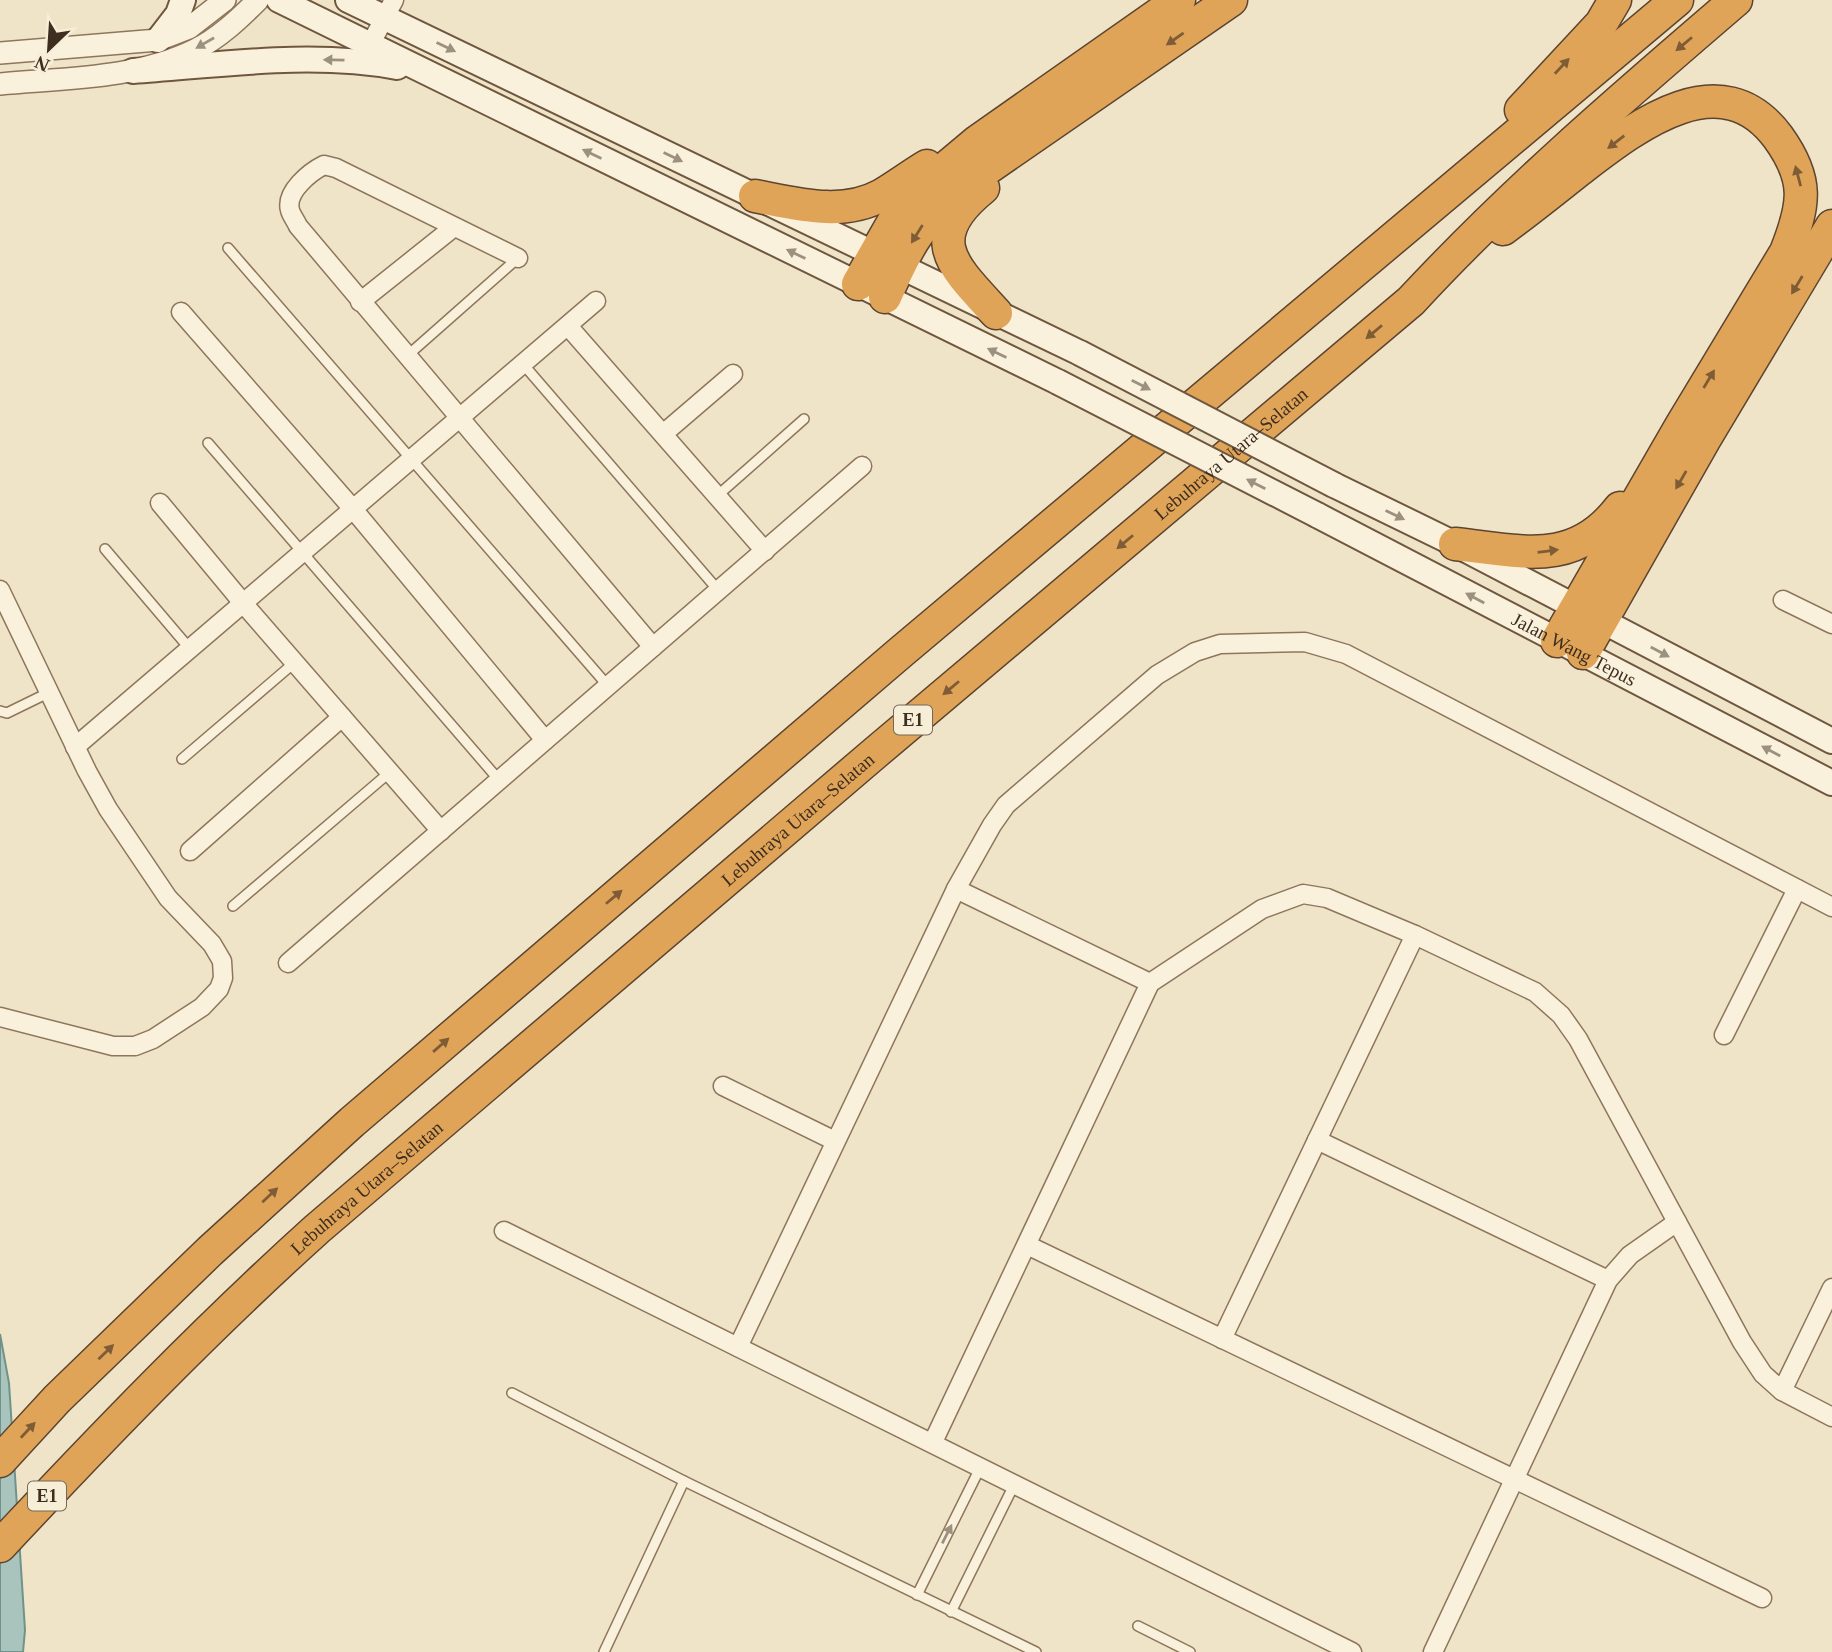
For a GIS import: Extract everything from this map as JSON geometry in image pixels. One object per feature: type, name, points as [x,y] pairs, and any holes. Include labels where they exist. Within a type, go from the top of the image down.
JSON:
[{"type":"highway","points":[[996,313],[959,273],[951,260],[948,240],[958,213],[1179,0]]},
{"type":"highway","points":[[755,196],[819,208],[850,207],[880,197],[1121,58],[1231,0]]},
{"type":"highway","points":[[1431,205],[1593,32],[1615,0]]},
{"type":"highway","points":[[0,1461],[57,1399],[220,1242],[352,1122],[880,670],[1677,0]]},
{"type":"highway","name":"Lebuhraya Utara–Selatan","points":[[0,1546],[94,1445],[245,1295],[317,1229],[1411,301],[1470,237],[1524,186],[1736,0]]},
{"type":"highway","points":[[871,291],[913,198],[978,141],[1121,58]]},
{"type":"highway","points":[[1411,301],[1632,130],[1667,111],[1703,101],[1732,104],[1752,114],[1772,129],[1791,156],[1801,179],[1801,202],[1796,226],[1786,252],[1681,426],[1570,647]]},
{"type":"highway","points":[[1588,614],[1832,226]]},
{"type":"highway","points":[[1455,544],[1533,553],[1566,549],[1593,538],[1618,512],[1681,426]]},
{"type":"main road","points":[[158,40],[178,14],[183,0]]},
{"type":"main road","name":"Jalan Wang Tepus","points":[[279,0],[1058,382],[1832,783]]},
{"type":"main road","name":"Jalan Wang Tepus","points":[[348,0],[390,9],[755,196],[1080,354],[1455,544],[1832,741]]},
{"type":"main road","points":[[133,71],[325,59],[361,60],[426,72]]},
{"type":"street","points":[[0,53],[158,40],[189,27],[225,0]]},
{"type":"street","points":[[0,84],[133,71],[194,50],[217,36],[258,0]]},
{"type":"street","points":[[370,45],[390,9]]},
{"type":"street","points":[[517,258],[336,168],[324,165],[313,170],[289,200],[298,226],[653,647]]},
{"type":"street","points":[[360,302],[454,227]]},
{"type":"street","points":[[75,747],[596,301]]},
{"type":"street","points":[[181,312],[353,509],[545,740]]},
{"type":"street","points":[[568,326],[765,551]]},
{"type":"street","points":[[663,435],[733,374]]},
{"type":"street","points":[[288,963],[862,466]]},
{"type":"street","points":[[160,503],[441,831]]},
{"type":"street","points":[[0,590],[48,693],[108,809],[168,898],[212,944],[222,961],[223,978],[219,989],[202,1007],[153,1039],[135,1046],[113,1046],[0,1017]]},
{"type":"street","points":[[1783,600],[1832,624]]},
{"type":"street","points":[[738,1347],[956,889],[992,825],[1006,805],[1157,675],[1195,652],[1220,643],[1305,642],[1346,654],[1832,907]]},
{"type":"street","points":[[190,851],[342,717]]},
{"type":"street","points":[[956,889],[1150,983]]},
{"type":"street","points":[[1724,1035],[1797,889]]},
{"type":"street","points":[[933,1442],[1150,983],[1262,909],[1303,894],[1327,898],[1415,935],[1535,992],[1561,1015],[1578,1039],[1742,1342],[1763,1374],[1782,1391],[1832,1417]]},
{"type":"street","points":[[1222,1339],[1415,935]]},
{"type":"street","points":[[723,1086],[835,1141]]},
{"type":"street","points":[[1317,1140],[1608,1280]]},
{"type":"street","points":[[1433,1652],[1608,1280],[1630,1255],[1678,1222]]},
{"type":"street","points":[[504,1231],[1352,1652]]},
{"type":"street","points":[[1027,1245],[1762,1598]]},
{"type":"street","points":[[1782,1391],[1832,1288]]},
{"type":"lane","points":[[228,248],[608,686]]},
{"type":"lane","points":[[407,356],[517,258]]},
{"type":"lane","points":[[523,364],[719,590]]},
{"type":"lane","points":[[717,496],[804,419]]},
{"type":"lane","points":[[208,443],[499,780]]},
{"type":"lane","points":[[105,549],[190,649]]},
{"type":"lane","points":[[182,759],[295,663]]},
{"type":"lane","points":[[0,711],[7,713],[48,693]]},
{"type":"lane","points":[[233,906],[390,772]]},
{"type":"lane","points":[[512,1393],[684,1481],[1036,1652]]},
{"type":"lane","points":[[917,1595],[981,1466]]},
{"type":"lane","points":[[604,1652],[684,1481]]},
{"type":"lane","points":[[951,1612],[1015,1483]]},
{"type":"lane","points":[[1138,1626],[1190,1652]]},
{"type":"water","points":[[0,1334],[9,1383],[25,1630],[23,1652],[0,1652]]}]
